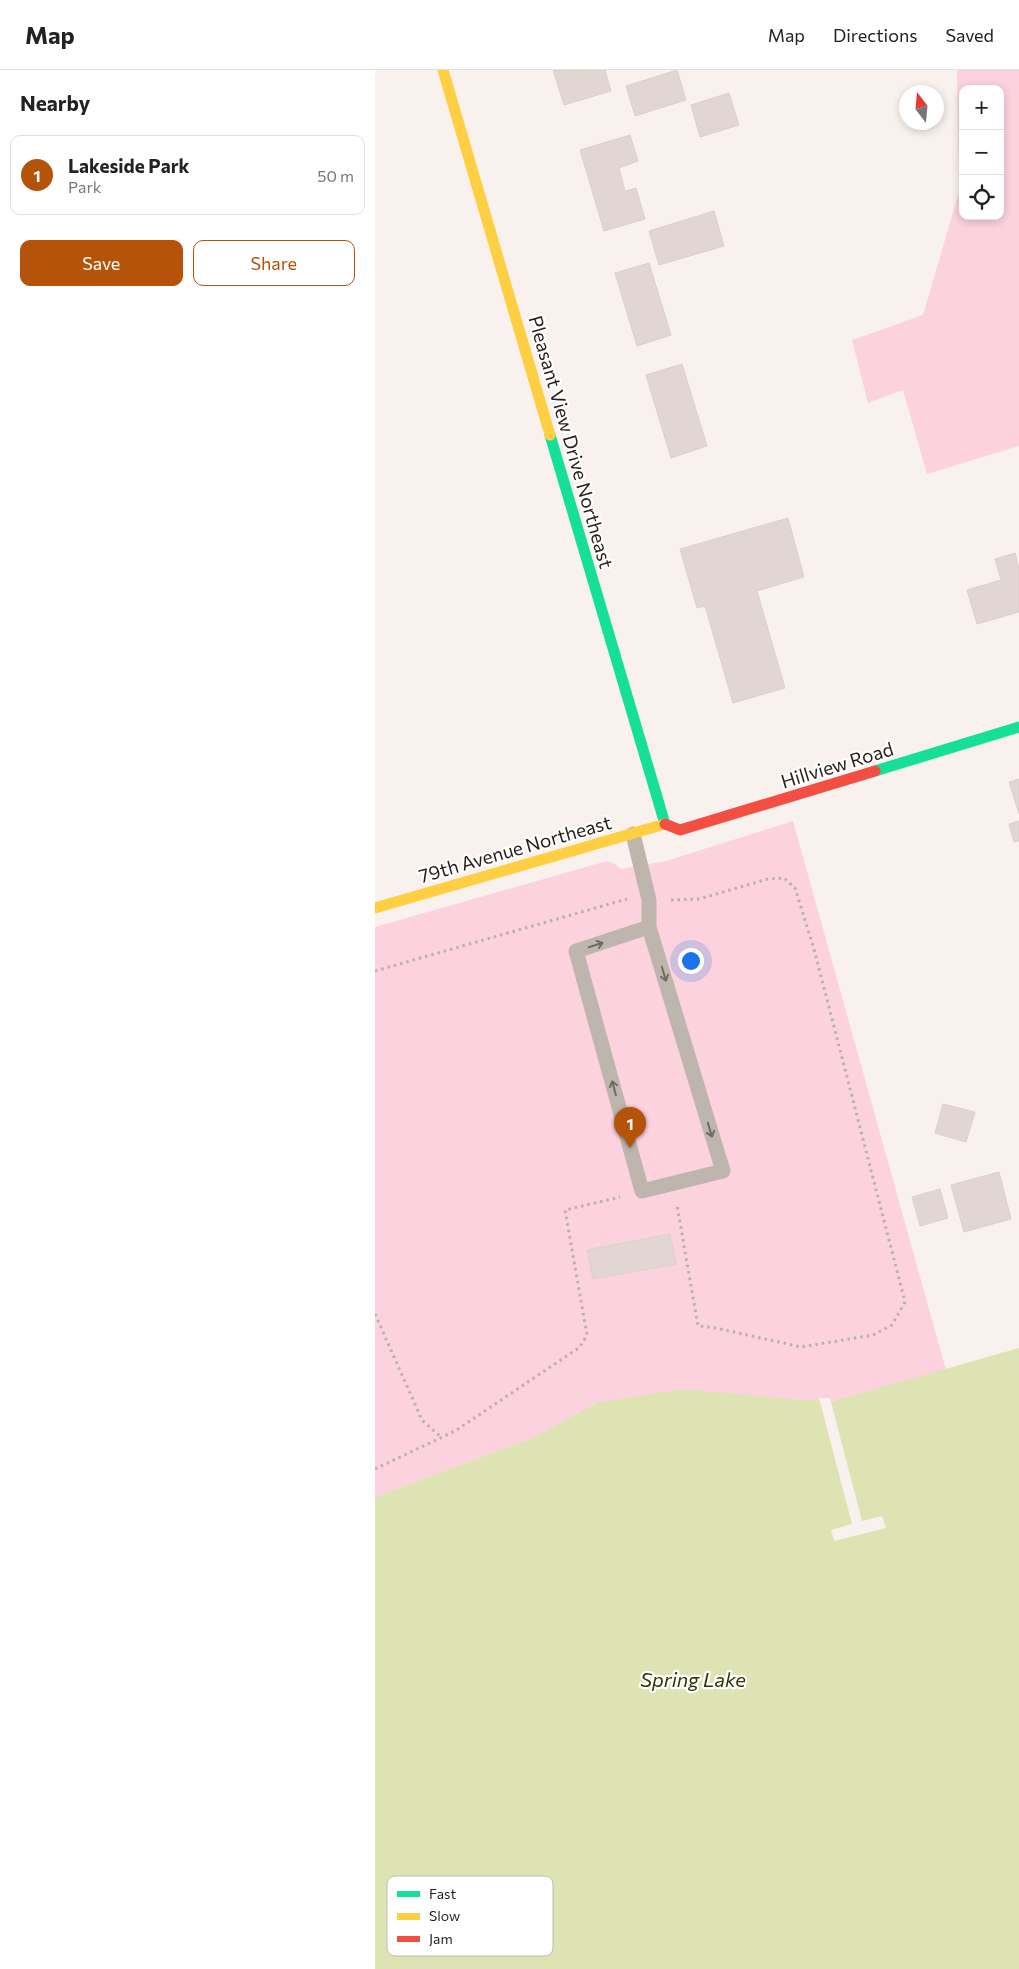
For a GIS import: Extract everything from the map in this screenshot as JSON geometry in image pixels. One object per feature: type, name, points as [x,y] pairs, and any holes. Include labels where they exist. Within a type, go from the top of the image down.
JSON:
[{"type":"street","name":"Pleasant View Drive Northeast","points":[[443,70],[665,824]]},
{"type":"street","name":"Hillview Road","points":[[665,824],[680,830],[1019,727]]},
{"type":"street","name":"79th Avenue Northeast","points":[[375,908],[665,824]]},
{"type":"lane","points":[[633,834],[649,900],[649,928],[723,1171],[642,1191],[576,951],[649,928]]},
{"type":"path","points":[[375,971],[625,899],[699,899],[768,879],[784,878],[795,888],[814,949],[903,1289],[905,1302],[892,1325],[873,1335],[801,1347],[716,1328],[698,1326],[673,1184]]},
{"type":"path","points":[[375,1469],[455,1431],[580,1347],[587,1335],[565,1210],[642,1191]]},
{"type":"path","points":[[375,1314],[410,1388],[422,1420],[441,1437]]},
{"type":"shaded area","points":[[957,70],[1019,70],[1019,446],[927,474],[903,390],[868,403],[852,340],[923,315],[959,192]]},
{"type":"shaded area","points":[[793,821],[946,1370],[833,1401],[791,1399],[596,1403],[532,1438],[375,1497],[375,927],[607,861],[621,869],[666,861]]},
{"type":"water","name":"Spring Lake","points":[[1019,1348],[1019,1969],[375,1969],[375,1497],[532,1438],[596,1403],[683,1389],[833,1401]]},
{"type":"pier","points":[[819,1398],[830,1398],[862,1521],[882,1516],[886,1528],[834,1541],[831,1530],[852,1524]]},
{"type":"building","points":[[553,70],[605,70],[611,91],[564,105]]},
{"type":"building","points":[[677,70],[686,100],[635,116],[626,86]]},
{"type":"building","points":[[729,93],[739,125],[700,137],[691,105]]},
{"type":"building","points":[[630,135],[638,161],[619,168],[625,191],[636,188],[645,219],[604,231],[580,150]]},
{"type":"building","points":[[714,211],[724,246],[659,265],[649,231]]},
{"type":"building","points":[[649,263],[671,335],[637,346],[615,273]]},
{"type":"building","points":[[682,364],[707,446],[671,458],[646,375]]},
{"type":"building","points":[[788,518],[804,577],[757,591],[785,688],[733,703],[705,606],[697,608],[680,549]]},
{"type":"building","points":[[1015,553],[1019,568],[1019,612],[977,624],[967,590],[1001,580],[995,559]]},
{"type":"building","points":[[1019,779],[1019,814],[1009,782]]},
{"type":"building","points":[[1019,821],[1019,841],[1014,842],[1009,824]]},
{"type":"building","points":[[943,1104],[975,1112],[966,1142],[935,1133]]},
{"type":"building","points":[[999,1172],[1011,1219],[964,1232],[951,1185]]},
{"type":"building","points":[[940,1189],[948,1218],[920,1226],[912,1197]]},
{"type":"building","points":[[670,1234],[676,1264],[593,1279],[587,1250]]},
{"type":"traffic: fast","points":[[550,435],[665,824]]},
{"type":"traffic: fast","points":[[875,771],[1019,727]]},
{"type":"traffic: slow","points":[[443,70],[550,435]]},
{"type":"traffic: slow","points":[[375,908],[665,824]]},
{"type":"traffic: jam","points":[[665,824],[680,830],[875,771]]},
{"type":"place","name":"Lakeside Park","points":[[630,1148]]}]
